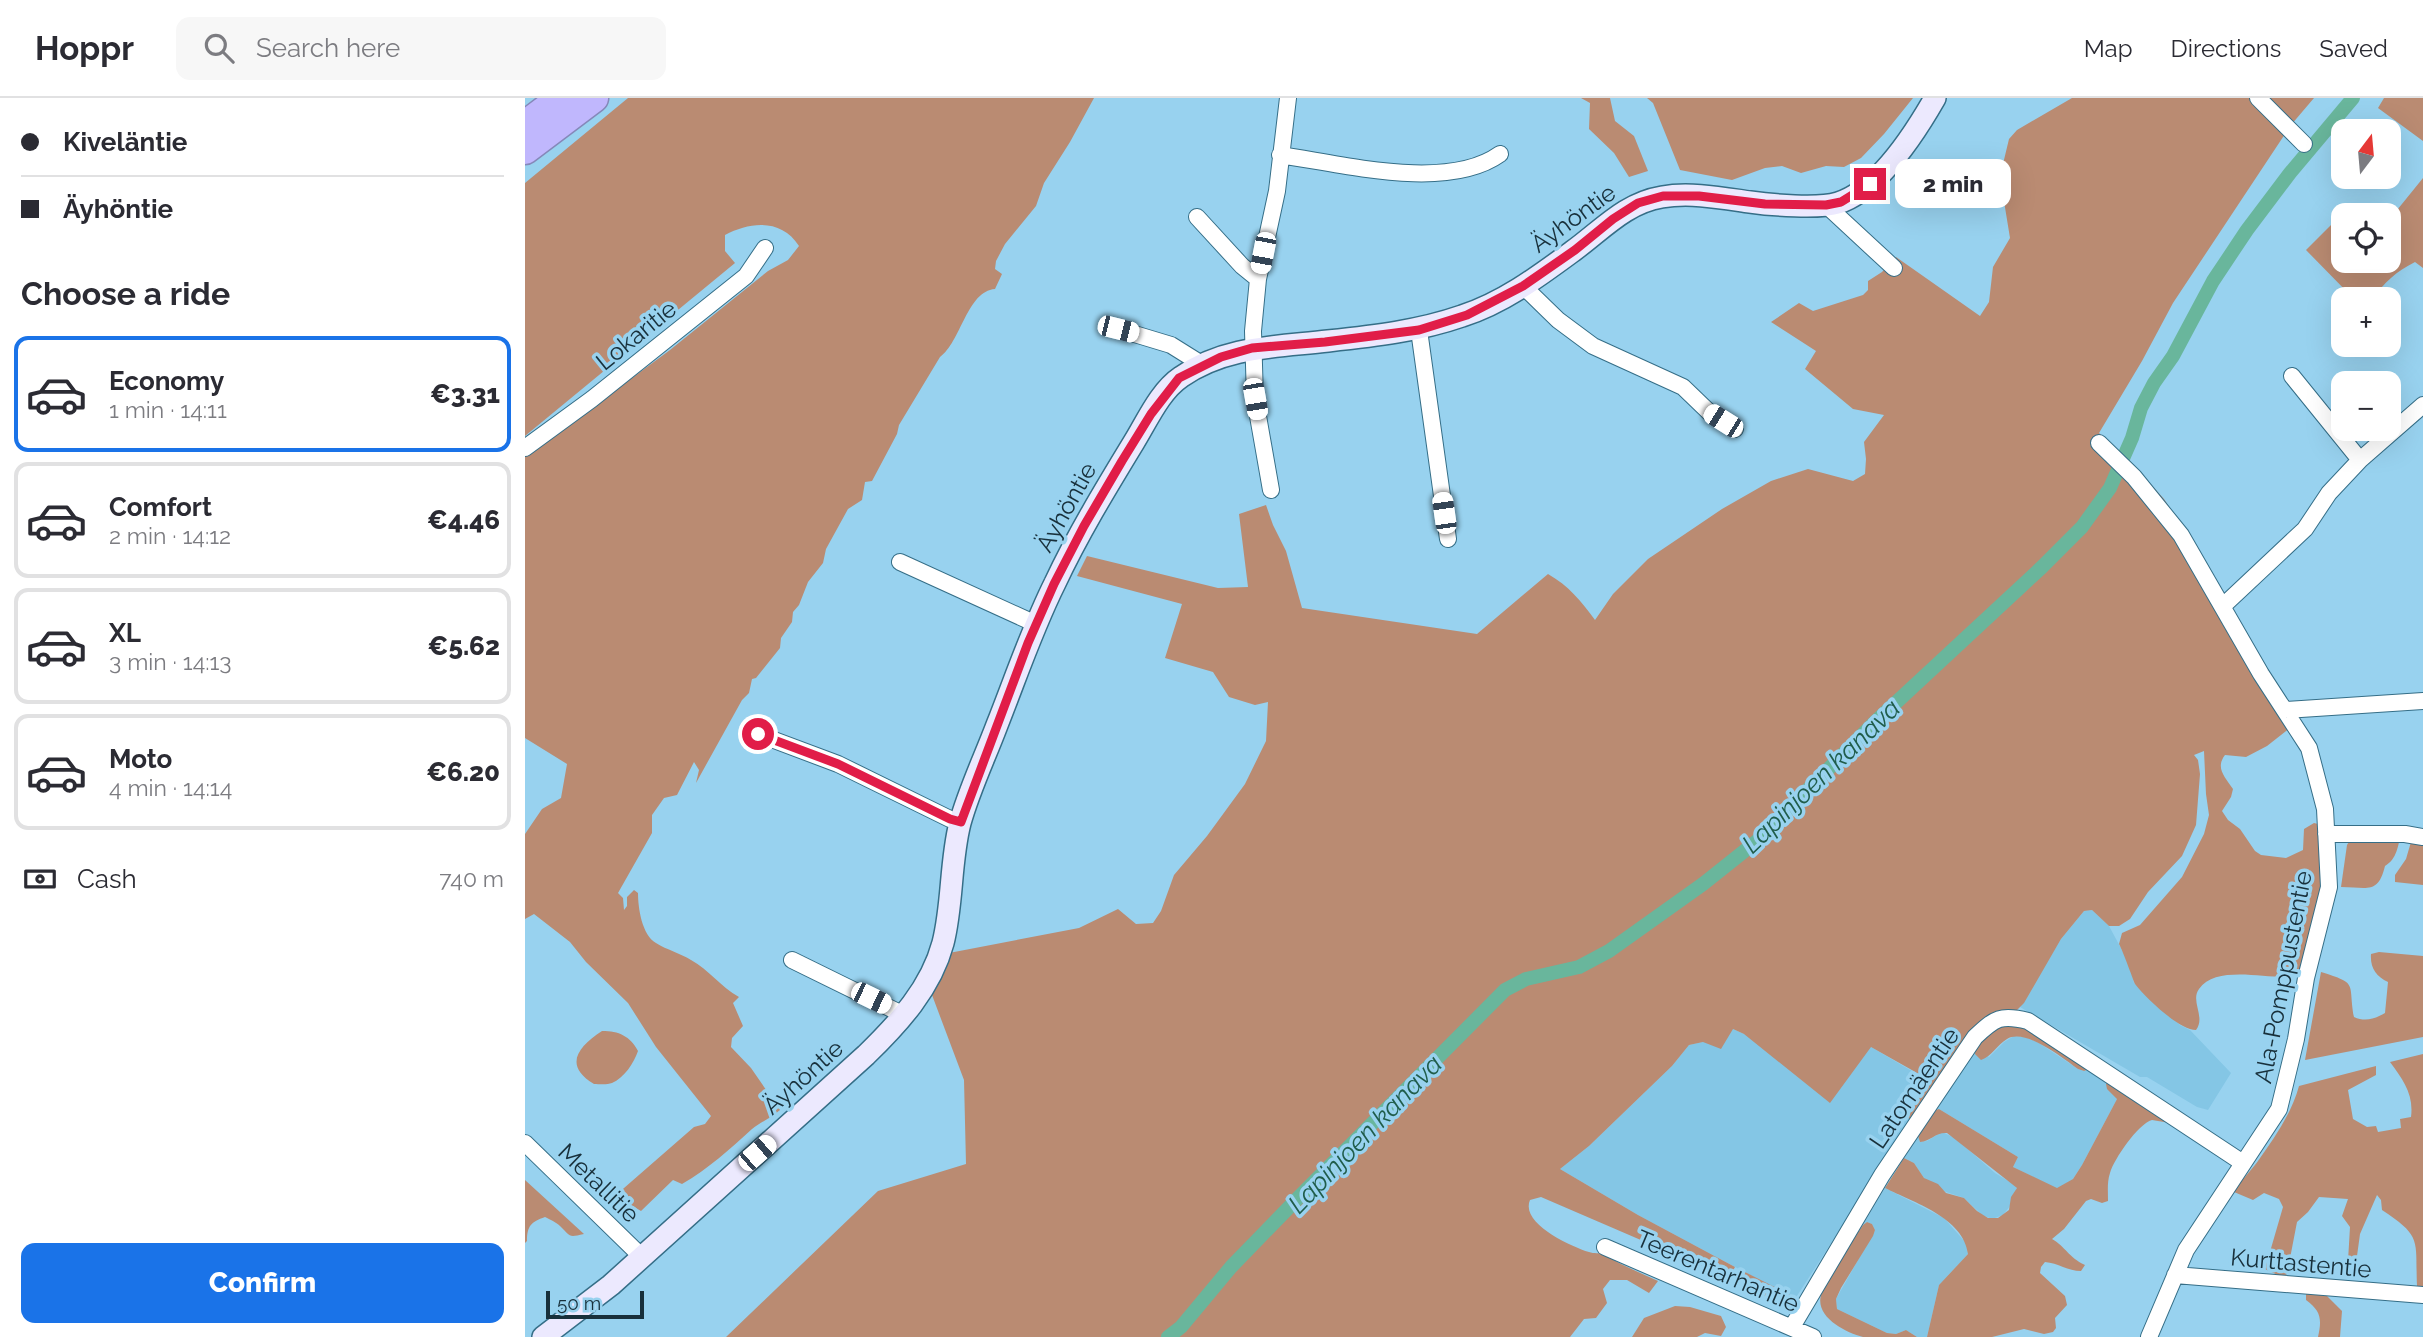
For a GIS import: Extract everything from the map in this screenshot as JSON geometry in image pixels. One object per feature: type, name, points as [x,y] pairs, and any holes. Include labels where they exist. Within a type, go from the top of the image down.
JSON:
[{"type":"highway","points":[[525,125],[561,98]]},
{"type":"highway","points":[[525,150],[594,98]]},
{"type":"main road","name":"Äyhöntie","points":[[543,1337],[611,1285],[856,1064],[904,1015],[934,968],[943,942],[961,822],[1036,624],[1084,526],[1151,414],[1179,378],[1203,365],[1252,348],[1419,330],[1467,315],[1523,286],[1638,203],[1663,196],[1699,196],[1765,204],[1826,205],[1841,202],[1870,184],[1893,161],[1913,136],[1935,98]]},
{"type":"street","points":[[1271,491],[1255,399],[1252,348],[1258,279],[1277,191],[1288,98]]},
{"type":"street","points":[[2258,98],[2304,144]]},
{"type":"street","points":[[1280,155],[1419,174],[1455,173],[1477,166],[1500,154]]},
{"type":"street","points":[[1826,205],[1894,268]]},
{"type":"street","points":[[1198,217],[1242,267],[1258,279]]},
{"type":"street","name":"Lokaritie","points":[[525,448],[592,400],[746,276],[765,248]]},
{"type":"street","points":[[1523,286],[1558,320],[1593,346],[1683,387],[1710,414],[1735,429]]},
{"type":"street","points":[[1118,329],[1171,345],[1203,365]]},
{"type":"street","points":[[1419,330],[1448,539]]},
{"type":"street","points":[[2292,376],[2360,460]]},
{"type":"street","points":[[2223,606],[2305,529],[2329,493],[2360,460],[2423,405]]},
{"type":"street","name":"Ala-Pomppustentie","points":[[2099,443],[2132,474],[2181,535],[2309,748],[2325,809],[2329,887],[2306,978],[2279,1109],[2186,1250],[2149,1337]]},
{"type":"street","points":[[900,562],[1036,624]]},
{"type":"street","points":[[2285,710],[2423,701]]},
{"type":"street","points":[[758,734],[838,764],[961,822]]},
{"type":"street","points":[[2326,834],[2405,834],[2423,837]]},
{"type":"street","points":[[792,960],[904,1015]]},
{"type":"street","name":"Latomäentie","points":[[1792,1328],[1882,1175],[1975,1037],[1994,1019],[2010,1017],[2028,1021],[2243,1163]]},
{"type":"street","name":"Metallitie","points":[[525,1143],[642,1257]]},
{"type":"street","name":"Teerentarhantie","points":[[1605,1247],[1813,1337]]},
{"type":"street","name":"Kurttastentie","points":[[2175,1275],[2423,1295]]},
{"type":"shaded area","points":[[628,98],[1094,98],[1044,183],[1036,206],[1005,244],[996,261],[995,269],[1002,274],[995,289],[985,292],[971,307],[954,340],[940,357],[899,425],[897,434],[872,481],[865,482],[862,500],[848,509],[826,549],[823,563],[808,582],[799,605],[793,612],[792,622],[781,638],[780,648],[756,678],[752,679],[749,693],[742,700],[696,783],[699,770],[694,762],[677,795],[664,798],[652,815],[652,833],[618,893],[623,898],[624,910],[627,897],[634,890],[638,893],[642,921],[651,939],[697,964],[739,997],[733,1003],[743,1026],[732,1038],[731,1047],[751,1068],[780,1110],[692,1178],[682,1184],[673,1180],[641,1211],[631,1205],[627,1197],[616,1195],[694,1127],[705,1124],[711,1116],[656,1047],[628,1003],[586,962],[570,942],[534,914],[525,919],[525,834],[542,809],[561,798],[567,764],[525,738],[525,457],[670,350],[768,271],[788,260],[799,246],[784,231],[765,225],[745,227],[725,235],[725,251],[735,263],[525,436],[525,183]]},
{"type":"shaded area","points":[[1581,98],[1610,98],[1615,121],[1634,136],[1648,171],[1629,177],[1614,153],[1589,129],[1590,103]]},
{"type":"shaded area","points":[[1647,98],[1913,98],[1861,158],[1844,167],[1826,166],[1801,173],[1782,166],[1765,168],[1732,180],[1680,170],[1653,103]]},
{"type":"shaded area","points":[[2072,98],[2314,98],[2291,125],[2173,303],[2099,433],[2131,462],[2164,499],[2200,553],[2258,658],[2299,721],[2267,746],[2246,757],[2225,755],[2221,768],[2233,789],[2222,811],[2261,855],[2286,858],[2303,850],[2304,829],[2314,823],[2322,825],[2322,892],[2304,971],[2295,976],[2231,975],[2207,981],[2197,994],[2199,1025],[2196,1030],[2172,1019],[2135,984],[2119,944],[2122,933],[2140,925],[2182,877],[2204,834],[2209,815],[2204,751],[2194,755],[2198,760],[2200,774],[2196,825],[2182,856],[2148,892],[2130,919],[2119,926],[2109,926],[2092,910],[2084,911],[2061,939],[2024,1003],[2017,1010],[1999,1012],[1981,1021],[1910,1121],[1908,1117],[1927,1084],[1926,1078],[1871,1047],[1830,1103],[1744,1034],[1733,1029],[1721,1049],[1703,1042],[1689,1045],[1672,1066],[1589,1146],[1560,1169],[1735,1267],[1729,1278],[1541,1197],[1530,1200],[1529,1209],[1539,1225],[1570,1245],[1602,1254],[1658,1281],[1649,1293],[1627,1280],[1610,1280],[1603,1289],[1607,1303],[1596,1318],[1584,1319],[1570,1337],[726,1337],[878,1191],[966,1164],[964,1080],[932,995],[942,977],[949,953],[1079,928],[1118,909],[1136,924],[1153,923],[1161,911],[1174,875],[1245,784],[1266,741],[1268,702],[1255,705],[1229,697],[1213,672],[1165,658],[1182,604],[1077,576],[1087,556],[1218,588],[1248,587],[1239,514],[1266,505],[1286,551],[1302,608],[1477,634],[1548,574],[1574,594],[1595,620],[1613,594],[1648,559],[1722,509],[1771,481],[1808,469],[1853,481],[1865,474],[1864,442],[1884,415],[1853,409],[1805,369],[1816,351],[1771,322],[1799,303],[1813,311],[1863,295],[1868,290],[1868,281],[1882,272],[1896,257],[1980,316],[1989,302],[1993,267],[2010,238],[2002,189],[2003,164],[2009,139],[2017,130]]},
{"type":"shaded area","points":[[2384,98],[2423,98],[2423,141],[2401,125],[2401,119],[2393,119],[2378,108]]},
{"type":"shaded area","points":[[2423,178],[2423,268],[2415,262],[2401,271],[2401,205]]},
{"type":"shaded area","points":[[2331,225],[2331,273],[2398,273],[2382,287],[2342,287],[2306,250]]},
{"type":"shaded area","points":[[2401,833],[2395,856],[2385,866],[2379,882],[2365,888],[2341,887],[2347,845],[2352,837]]},
{"type":"shaded area","points":[[2413,835],[2423,835],[2423,885],[2395,882],[2395,875],[2406,859]]},
{"type":"shaded area","points":[[2092,910],[2109,926],[2129,963],[2134,983],[2180,1025],[2190,1030],[2231,1073],[2208,1110],[2197,1107],[2147,1077],[2140,1077],[2020,1007],[2061,939],[2084,911]]},
{"type":"shaded area","points":[[2379,952],[2423,956],[2423,1037],[2305,1060],[2321,972],[2347,982],[2351,991],[2354,1017],[2370,1019],[2385,1013],[2388,982],[2375,971],[2371,959],[2371,954]]},
{"type":"shaded area","points":[[2000,1025],[2020,1025],[2092,1068],[2084,1071],[2078,1069],[2044,1046],[2015,1037],[2007,1039],[1981,1060],[1975,1054],[1978,1045]]},
{"type":"shaded area","points":[[1733,1029],[1744,1034],[1871,1047],[1934,1084],[1795,1299],[1638,1215],[1560,1169],[1589,1146],[1672,1066],[1689,1045]]},
{"type":"shaded area","points":[[602,1031],[623,1035],[638,1051],[621,1078],[610,1084],[594,1084],[579,1070],[577,1056],[586,1043]]},
{"type":"shaded area","points":[[2014,1036],[2026,1037],[2039,1043],[2078,1069],[2084,1071],[2092,1068],[2109,1079],[2117,1099],[2073,1179],[2057,1189],[2013,1167],[2018,1157],[1939,1109],[1936,1110],[1975,1048],[1989,1057]]},
{"type":"shaded area","points":[[2423,1054],[2423,1287],[2417,1286],[2416,1249],[2411,1234],[2382,1210],[2381,1200],[2377,1195],[2360,1234],[2354,1278],[2347,1278],[2350,1227],[2342,1216],[2348,1199],[2319,1197],[2297,1222],[2287,1274],[2282,1277],[2265,1269],[2283,1207],[2279,1199],[2264,1193],[2253,1200],[2234,1192],[2282,1125],[2299,1086],[2376,1066],[2376,1075],[2348,1090],[2353,1119],[2367,1127],[2376,1126],[2378,1132],[2401,1128],[2400,1119],[2411,1117],[2411,1101],[2403,1081],[2390,1062]]},
{"type":"shaded area","points":[[2109,1079],[2170,1123],[2152,1120],[2140,1128],[2112,1167],[2108,1180],[2108,1201],[2086,1201],[2064,1229],[2052,1239],[2085,1265],[2081,1271],[2045,1262],[2041,1267],[2040,1273],[2065,1296],[2067,1305],[2055,1318],[2056,1328],[2053,1332],[2044,1334],[2024,1329],[1992,1337],[1927,1337],[1939,1285],[1968,1254],[1957,1230],[1947,1221],[1885,1188],[1904,1158],[1914,1163],[1924,1178],[1938,1184],[1946,1193],[1964,1198],[1988,1218],[1998,1218],[2009,1210],[2011,1197],[2017,1188],[1947,1133],[1920,1142],[1918,1136],[1936,1110],[1939,1109],[2018,1157],[2013,1167],[2057,1188],[2073,1179],[2117,1099],[2107,1089]]},
{"type":"shaded area","points":[[1942,1132],[1955,1138],[1995,1173],[2015,1185],[2017,1188],[2010,1206],[2003,1215],[1992,1219],[1982,1215],[1964,1198],[1946,1192],[1924,1178],[1914,1163],[1904,1158],[1918,1136],[1920,1142],[1927,1141]]},
{"type":"shaded area","points":[[525,1180],[584,1234],[570,1235],[557,1223],[545,1217],[531,1225],[525,1243]]},
{"type":"shaded area","points":[[1885,1188],[1944,1218],[1967,1244],[1968,1254],[1939,1285],[1927,1337],[1917,1337],[1906,1330],[1896,1334],[1887,1333],[1837,1309],[1836,1299],[1875,1230],[1872,1224],[1867,1222],[1863,1225]]},
{"type":"shaded area","points":[[1867,1222],[1872,1224],[1875,1230],[1873,1236],[1841,1288],[1836,1299],[1837,1309],[1887,1333],[1896,1334],[1906,1330],[1917,1337],[1863,1337],[1840,1327],[1827,1317],[1823,1310],[1821,1295],[1829,1278]]},
{"type":"shaded area","points":[[1745,1272],[1800,1301],[1797,1305],[1788,1306],[1750,1290],[1744,1280]]},
{"type":"shaded area","points":[[2306,1293],[2327,1296],[2342,1311],[2340,1337],[2318,1337],[2319,1316],[2306,1300]]},
{"type":"shaded area","points":[[1675,1306],[1690,1307],[1721,1316],[1726,1327],[1721,1336],[1705,1333],[1697,1337],[1632,1337],[1644,1318]]},
{"type":"waterway","name":"Lapinjoen kanava","points":[[1168,1337],[1181,1327],[1231,1267],[1505,990],[1526,979],[1579,967],[1609,951],[1703,884],[1757,841],[1874,723],[2082,527],[2110,488],[2132,438],[2141,408],[2173,356],[2213,281],[2290,173],[2353,98]]},
{"type":"route","points":[[758,734],[838,764],[961,822],[1028,643],[1054,584],[1122,461],[1151,414],[1179,378],[1221,357],[1252,348],[1419,330],[1467,315],[1523,286],[1638,203],[1663,196],[1699,196],[1765,204],[1826,205],[1841,202],[1870,184]]}]
